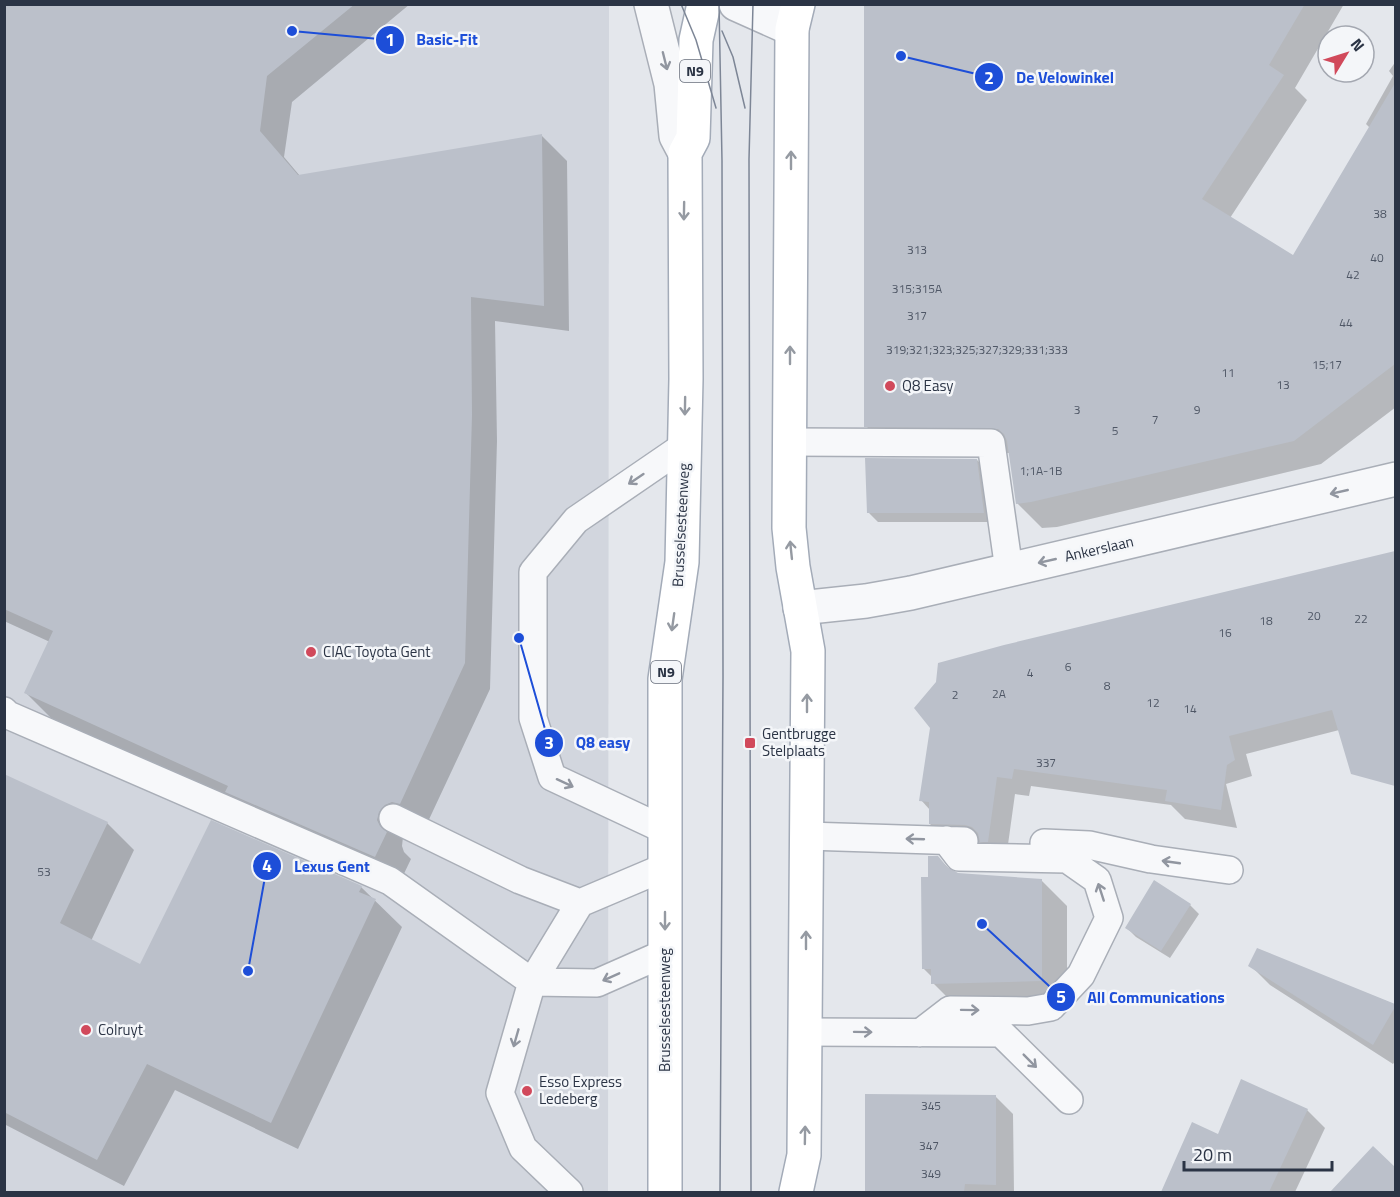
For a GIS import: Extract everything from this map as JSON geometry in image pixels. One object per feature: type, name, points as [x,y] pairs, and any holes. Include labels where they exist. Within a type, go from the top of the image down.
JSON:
[{"type":"main road","name":"Brusselsesteenweg","points":[[665,1192],[665,679],[682,562],[685,153],[693,138],[696,40],[704,4]]},
{"type":"main road","points":[[795,17],[789,528],[793,567],[808,651],[804,1155],[796,1192]]},
{"type":"street","points":[[651,4],[671,84],[676,136],[685,153]]},
{"type":"street","points":[[736,4],[795,17]]},
{"type":"street","name":"Ankerslaan","points":[[801,608],[866,601],[911,593],[1395,478]]},
{"type":"lane","points":[[789,442],[991,442],[1009,570]]},
{"type":"lane","points":[[665,830],[552,777],[533,718],[533,572],[576,520],[684,446]]},
{"type":"lane","points":[[4,711],[8,715],[390,881],[532,981],[597,983],[665,954]]},
{"type":"lane","points":[[393,818],[520,880],[580,903]]},
{"type":"lane","points":[[807,836],[1089,845],[1151,859],[1229,870]]},
{"type":"lane","points":[[920,1033],[950,1010],[1028,1011],[1051,1007],[1081,975],[1109,918],[1097,880],[1067,859],[959,858],[946,840]]},
{"type":"lane","points":[[569,1192],[523,1148],[500,1093],[532,981],[580,903],[665,867]]},
{"type":"lane","points":[[806,1032],[1001,1034],[1069,1100]]},
{"type":"shaded area","points":[[5,5],[609,5],[608,1192],[5,1192]]},
{"type":"building","points":[[4,4],[355,4],[267,76],[260,131],[298,175],[542,134],[544,306],[471,297],[472,415],[465,663],[400,804],[392,802],[385,805],[379,812],[377,820],[387,832],[375,857],[225,792],[228,786],[24,693],[53,631],[4,609]]},
{"type":"building","points":[[864,4],[1305,4],[1269,65],[1284,75],[1202,199],[1293,255],[1395,83],[1395,364],[1294,441],[1016,504],[1007,441],[998,429],[864,427]]},
{"type":"building","points":[[865,458],[977,459],[984,513],[867,513]]},
{"type":"building","points":[[1395,551],[1395,786],[1351,774],[1332,710],[1229,736],[1235,760],[1227,765],[1221,810],[1165,801],[1167,790],[1014,769],[1012,779],[997,777],[988,842],[980,842],[978,833],[972,827],[929,824],[929,802],[919,801],[930,728],[914,708],[936,682],[938,663]]},
{"type":"building","points":[[4,774],[108,822],[60,923],[140,964],[211,820],[362,886],[359,892],[376,899],[271,1123],[147,1064],[97,1160],[4,1112]]},
{"type":"building","points":[[928,856],[938,856],[947,867],[958,873],[1042,879],[1042,981],[931,984],[931,969],[922,969],[921,877],[928,877]]},
{"type":"building","points":[[1154,880],[1191,904],[1161,951],[1125,928]]},
{"type":"building","points":[[1257,948],[1395,1004],[1373,1045],[1248,966]]},
{"type":"building","points":[[1241,1079],[1308,1109],[1269,1192],[1161,1192],[1192,1122],[1218,1134]]},
{"type":"building","points":[[865,1094],[996,1095],[996,1185],[965,1184],[964,1192],[865,1192]]},
{"type":"building","points":[[1373,1146],[1395,1167],[1395,1192],[1330,1192]]},
{"type":"tram line","points":[[681,4],[696,40],[716,108]]},
{"type":"tram line","points":[[719,4],[722,161],[723,677],[720,1192]]},
{"type":"tram line","points":[[751,1192],[749,159],[753,4]]},
{"type":"tram line","points":[[722,31],[733,57],[745,108]]},
{"type":"place","name":"Basic-Fit","points":[[292,31]]},
{"type":"place","name":"De Velowinkel","points":[[901,56]]},
{"type":"place","name":"Q8 Easy","points":[[890,386]]},
{"type":"place","name":"Q8 easy","points":[[519,638]]},
{"type":"place","name":"CIAC Toyota Gent","points":[[311,652]]},
{"type":"place","name":"Gentbrugge Stelplaats","points":[[750,743]]},
{"type":"place","name":"All Communications","points":[[982,924]]},
{"type":"place","name":"Lexus Gent","points":[[248,971]]},
{"type":"place","name":"Colruyt","points":[[86,1030]]},
{"type":"place","name":"Esso Express Ledeberg","points":[[527,1091]]}]
